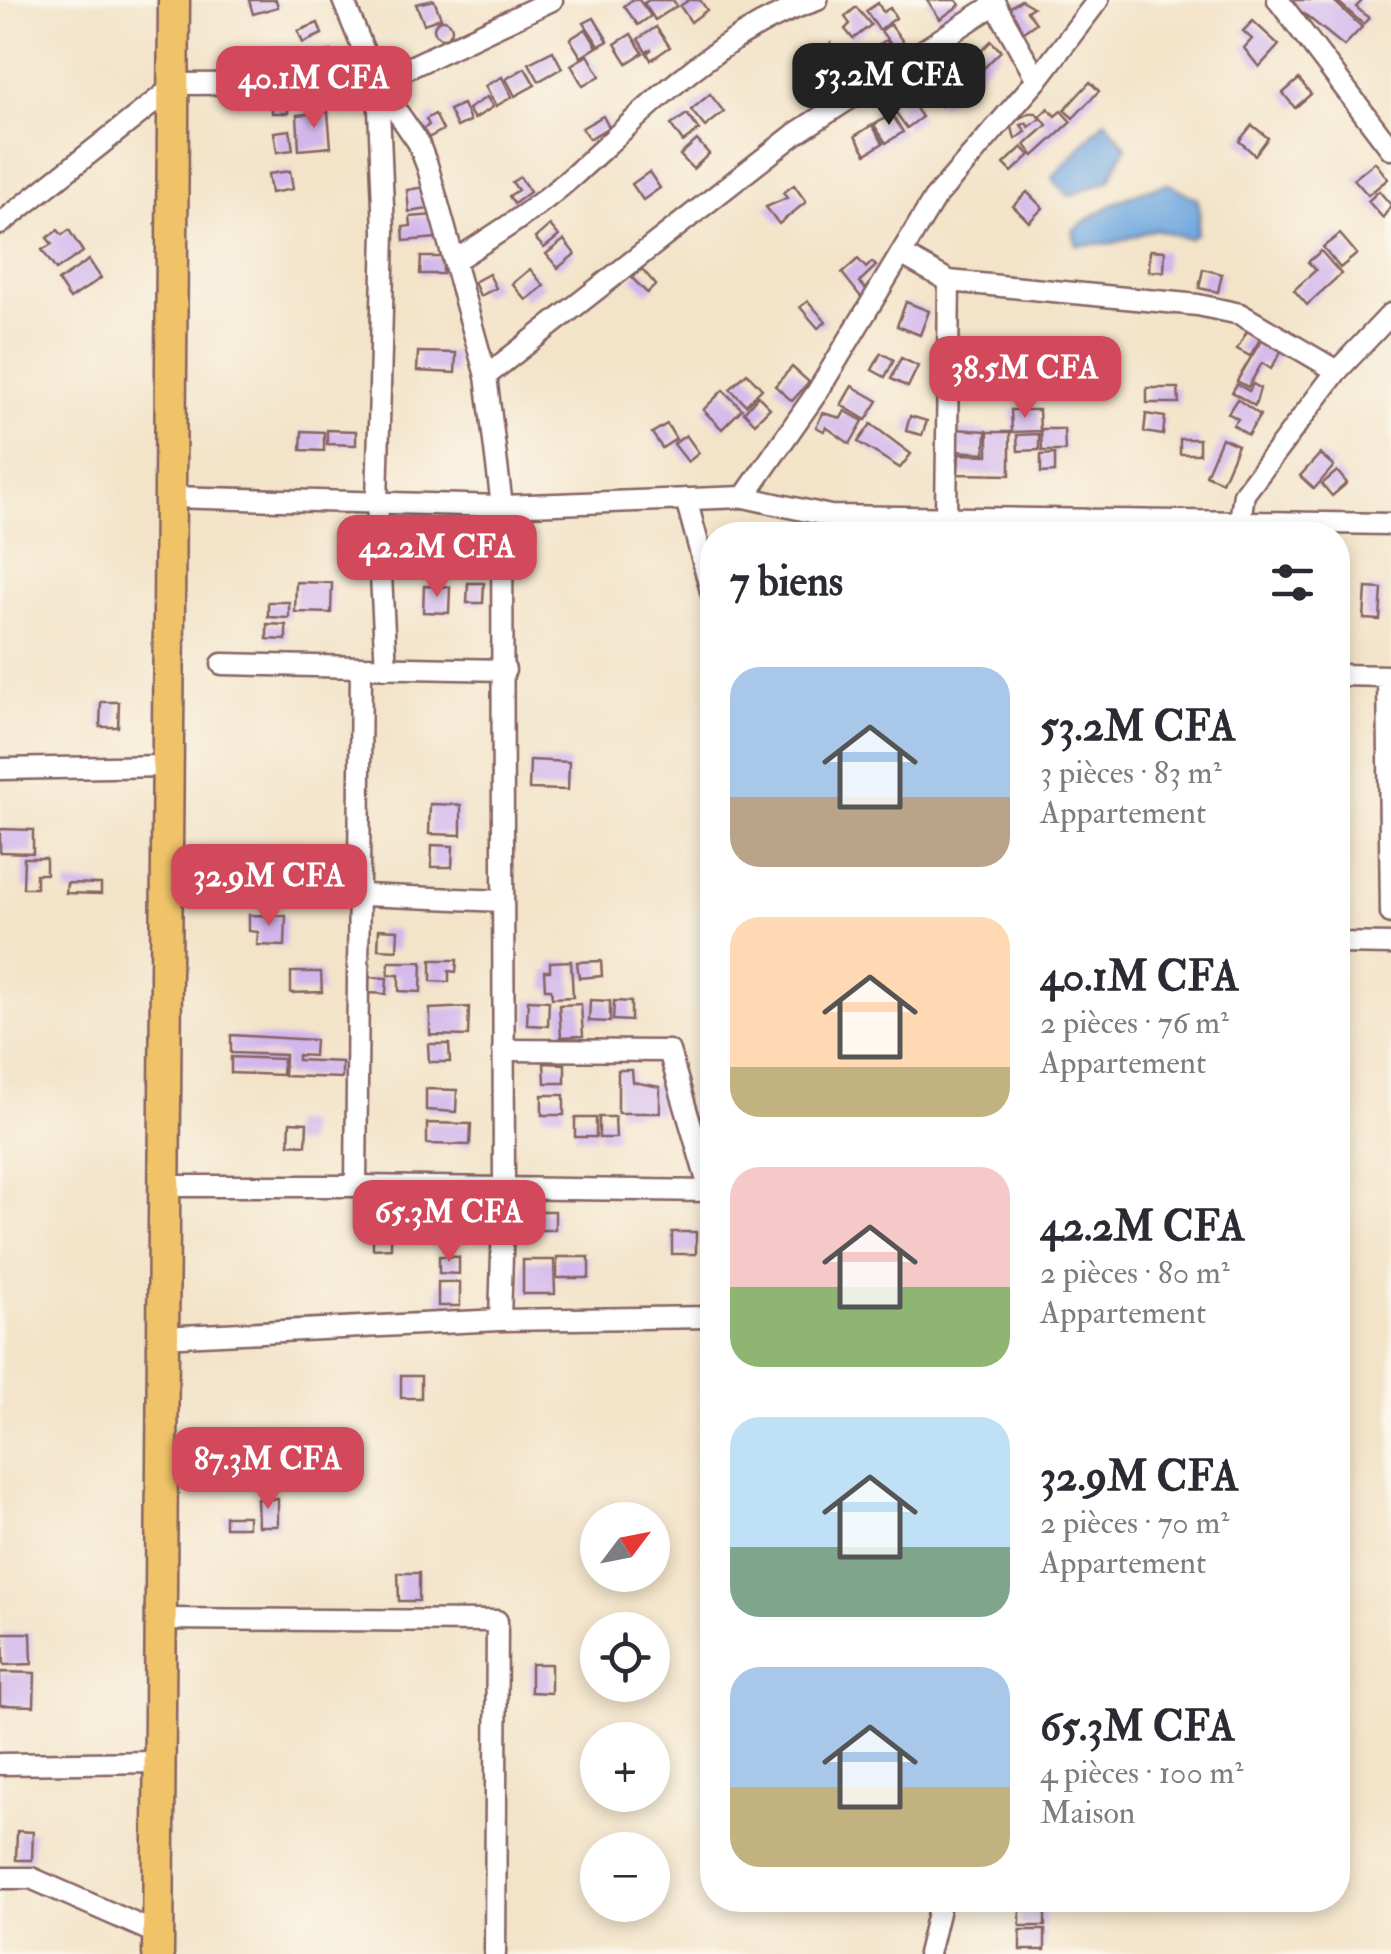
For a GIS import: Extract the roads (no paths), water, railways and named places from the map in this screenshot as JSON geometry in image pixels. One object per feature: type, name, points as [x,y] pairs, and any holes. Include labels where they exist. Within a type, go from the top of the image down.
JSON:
[{"type":"highway","points":[[158,1944],[165,766],[177,84],[174,0]]},
{"type":"street","points":[[343,0],[378,83],[418,142],[486,376],[502,506],[506,670],[500,1320]]},
{"type":"street","points":[[0,224],[177,84],[378,83],[552,0]]},
{"type":"street","points":[[454,261],[518,221],[661,93],[770,7],[818,0]]},
{"type":"street","points":[[744,497],[790,434],[934,198],[1037,80],[1098,0]]},
{"type":"street","points":[[1278,0],[1391,148]]},
{"type":"street","points":[[486,376],[794,134],[994,2],[1037,80]]},
{"type":"street","points":[[378,83],[384,230],[377,503],[386,668]]},
{"type":"street","points":[[901,254],[949,281],[1198,306],[1240,314],[1337,371]]},
{"type":"street","points":[[946,518],[949,281]]},
{"type":"street","points":[[1240,522],[1244,494],[1337,371],[1391,314]]},
{"type":"street","points":[[170,497],[502,506],[744,497],[823,522]]},
{"type":"street","points":[[686,499],[700,551]]},
{"type":"street","points":[[881,522],[946,518],[1053,522]]},
{"type":"street","points":[[1350,525],[1391,524]]},
{"type":"street","points":[[222,664],[506,670]]},
{"type":"street","points":[[356,1186],[361,668]]},
{"type":"street","points":[[1350,675],[1389,676],[1391,913]]},
{"type":"street","points":[[0,769],[165,766]]},
{"type":"street","points":[[223,890],[502,901]]},
{"type":"street","points":[[1350,943],[1391,944]]},
{"type":"street","points":[[503,1050],[669,1051],[700,1154]]},
{"type":"street","points":[[162,1186],[700,1191]]},
{"type":"street","points":[[162,1336],[500,1320],[700,1317]]},
{"type":"street","points":[[160,1619],[498,1622],[495,1954]]},
{"type":"street","points":[[0,1764],[159,1762]]},
{"type":"street","points":[[0,1878],[31,1878],[158,1944]]},
{"type":"street","points":[[928,1954],[938,1912]]},
{"type":"water","points":[[1105,120],[1126,147],[1109,181],[1068,196],[1052,178]]},
{"type":"water","points":[[1169,184],[1197,199],[1200,215],[1196,234],[1189,239],[1155,229],[1114,243],[1076,245],[1073,230],[1096,214],[1131,196]]}]
